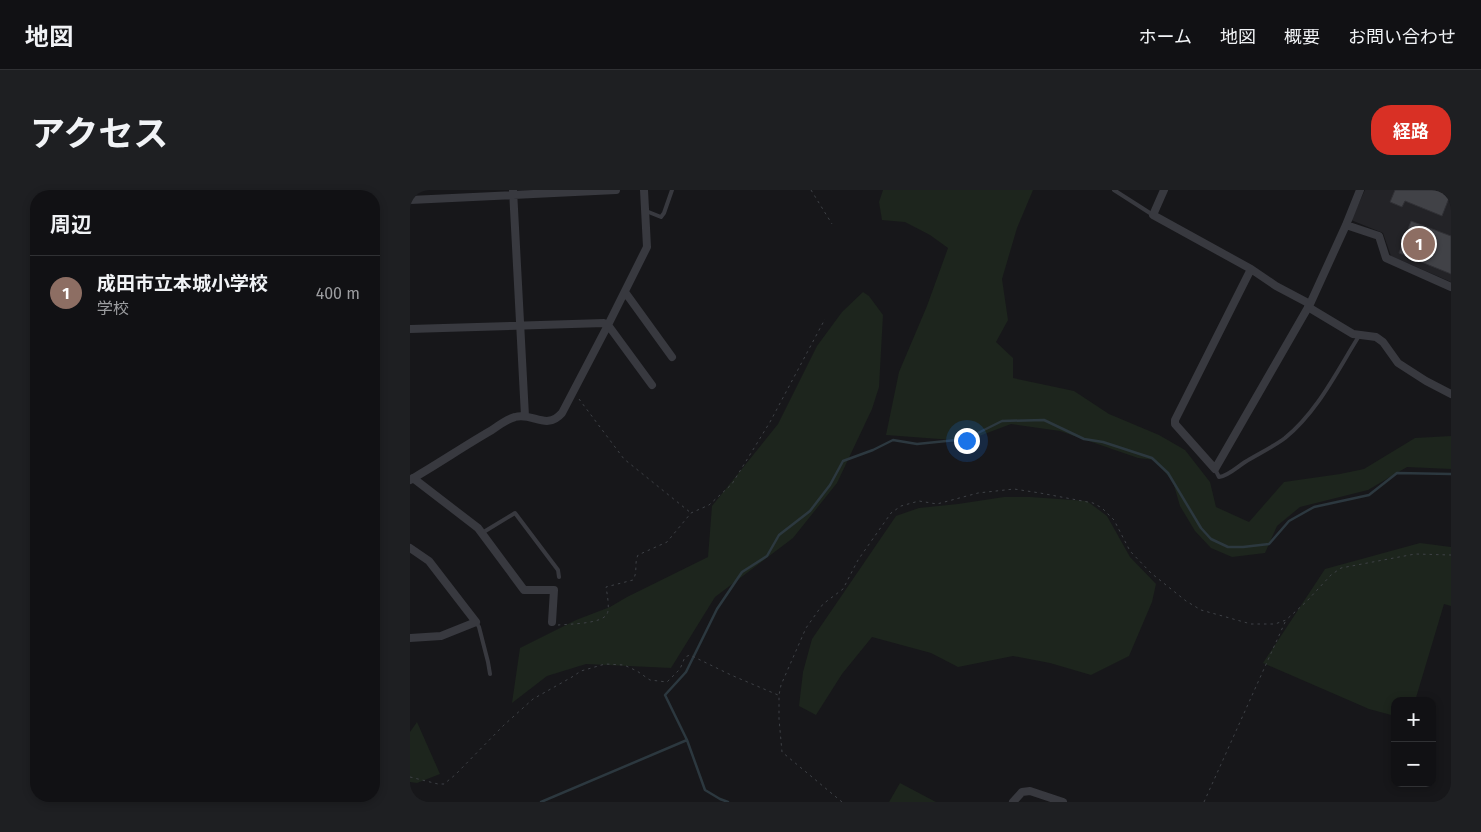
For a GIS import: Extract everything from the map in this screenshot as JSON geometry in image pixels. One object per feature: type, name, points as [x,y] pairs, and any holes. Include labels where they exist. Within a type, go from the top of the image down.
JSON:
[{"type":"street","points":[[410,200],[513,192],[616,190]]},
{"type":"street","points":[[552,622],[554,590],[524,590],[478,528],[412,479],[513,417],[525,416],[543,421],[554,419],[562,413],[647,247],[644,190]]},
{"type":"street","points":[[1164,190],[1153,215],[1251,269],[1353,334],[1376,337],[1383,342],[1398,363],[1451,394]]},
{"type":"street","points":[[1251,269],[1175,420],[1175,424],[1215,469],[1309,306],[1346,225],[1356,191]]},
{"type":"street","points":[[513,192],[525,416]]},
{"type":"street","points":[[1346,225],[1379,236],[1386,258],[1451,287]]},
{"type":"street","points":[[625,292],[672,357]]},
{"type":"street","points":[[410,329],[604,323],[608,325],[652,385]]},
{"type":"street","points":[[410,548],[429,561],[476,622],[441,636],[410,638]]},
{"type":"street","points":[[1013,802],[1022,792],[1030,791],[1064,802]]},
{"type":"lane","points":[[645,211],[660,217],[664,213],[672,190]]},
{"type":"lane","points":[[1114,190],[1153,215]]},
{"type":"lane","points":[[1215,469],[1219,477],[1224,477],[1235,468],[1284,438],[1307,416],[1318,402],[1358,336]]},
{"type":"lane","points":[[482,533],[515,513],[558,570],[559,578]]},
{"type":"lane","points":[[476,622],[479,627],[490,674]]},
{"type":"path","points":[[811,190],[832,224]]},
{"type":"path","points":[[552,622],[557,626],[597,621],[604,617],[608,612],[606,587],[633,580],[638,555],[666,542],[691,513],[709,505],[732,484],[770,422],[825,319]]},
{"type":"path","points":[[574,392],[624,458],[691,513]]},
{"type":"path","points":[[842,802],[782,752],[779,695],[781,685],[806,628],[823,604],[844,589],[858,560],[891,513],[901,506],[919,501],[937,504],[978,493],[1014,489],[1093,502],[1114,520],[1130,551],[1151,573],[1186,601],[1201,610],[1251,624],[1276,624],[1286,620],[1331,575],[1341,568],[1415,554],[1451,555]]},
{"type":"path","points":[[1204,802],[1286,620]]},
{"type":"path","points":[[410,777],[444,784],[533,699],[581,670],[605,664],[624,665],[650,680],[667,682],[680,669],[685,656],[690,655],[730,675],[779,695]]},
{"type":"shaded area","points":[[883,190],[1033,190],[1017,228],[1002,279],[1008,320],[996,342],[1013,358],[1013,378],[1074,391],[1109,414],[1159,435],[1185,450],[1210,482],[1216,507],[1249,522],[1284,482],[1364,469],[1415,438],[1451,436],[1451,469],[1407,467],[1368,490],[1300,507],[1277,526],[1265,553],[1232,557],[1211,548],[1195,531],[1180,506],[1173,482],[1155,460],[1138,458],[1060,431],[1011,424],[966,441],[886,435],[899,372],[927,306],[948,248],[930,235],[905,222],[882,220],[879,202]]},
{"type":"shaded area","points":[[1365,190],[1451,190],[1451,282],[1391,256],[1383,233],[1351,220]]},
{"type":"shaded area","points":[[863,292],[869,296],[883,315],[879,387],[872,409],[837,483],[793,538],[715,597],[671,668],[586,664],[547,676],[512,703],[520,648],[576,620],[610,607],[708,557],[712,506],[778,424],[817,346],[842,312]]},
{"type":"shaded area","points":[[1004,497],[1087,501],[1107,516],[1130,557],[1156,584],[1152,602],[1129,656],[1091,675],[1050,663],[1013,656],[958,667],[931,653],[872,637],[842,674],[816,715],[799,706],[803,672],[812,639],[896,516],[919,508]]},
{"type":"shaded area","points":[[1420,543],[1451,547],[1451,606],[1444,604],[1416,697],[1391,697],[1391,715],[1369,709],[1263,663],[1325,569]]},
{"type":"shaded area","points":[[417,722],[440,774],[417,783],[410,782],[410,732]]},
{"type":"shaded area","points":[[900,783],[934,801],[936,802],[889,802]]},
{"type":"building","points":[[1395,190],[1451,190],[1451,193],[1442,216],[1405,201],[1402,207],[1390,202]]},
{"type":"building","points":[[1411,221],[1451,236],[1451,274],[1399,253]]},
{"type":"waterway","points":[[728,802],[705,790],[687,740],[665,695],[686,672],[717,609],[742,572],[767,556],[779,535],[810,511],[830,485],[843,461],[893,440],[917,444],[966,439],[1002,421],[1044,420],[1084,439],[1103,442],[1152,458],[1168,473],[1201,528],[1211,539],[1228,547],[1269,544],[1289,521],[1314,507],[1369,495],[1397,473],[1451,474]]},
{"type":"waterway","points":[[541,802],[687,740]]},
{"type":"place","name":"成田市立本城小学校","points":[[1419,244]]}]
